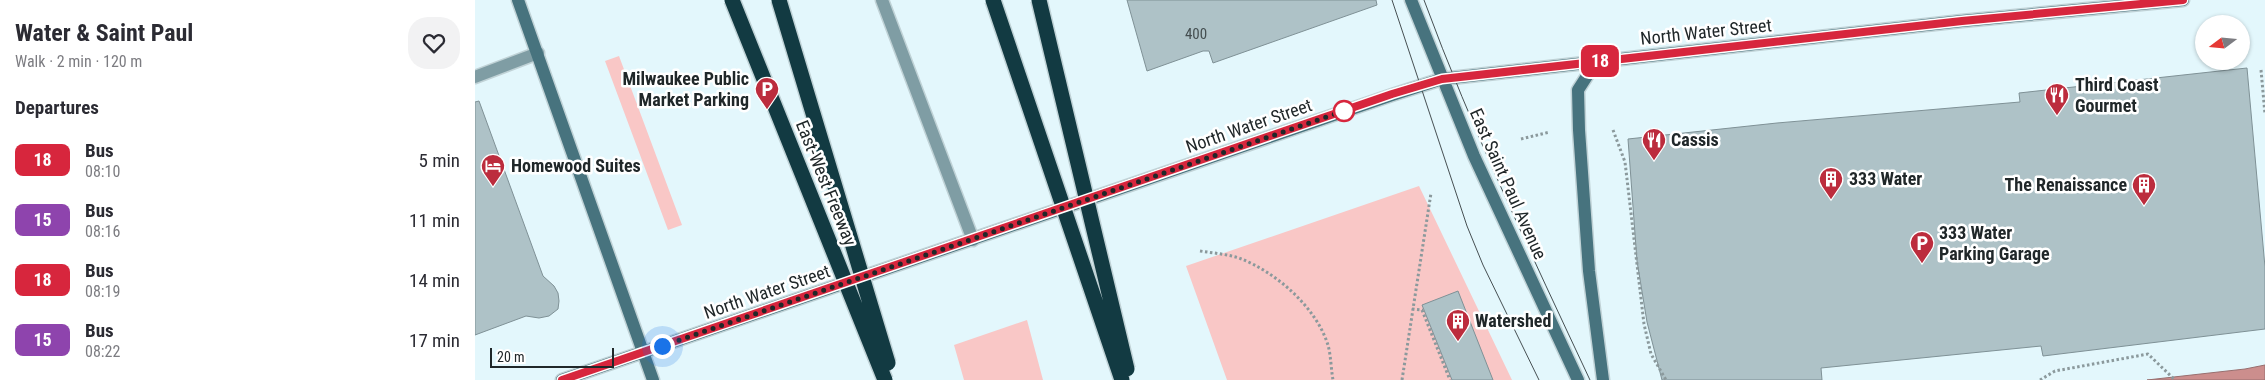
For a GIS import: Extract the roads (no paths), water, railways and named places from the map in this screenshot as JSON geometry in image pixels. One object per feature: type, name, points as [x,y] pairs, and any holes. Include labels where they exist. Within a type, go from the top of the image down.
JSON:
[{"type":"highway","name":"East-West Freeway","points":[[732,0],[885,380]]},
{"type":"highway","points":[[779,0],[893,380]]},
{"type":"highway","points":[[993,0],[1122,380]]},
{"type":"highway","points":[[1039,0],[1130,380]]},
{"type":"main road","points":[[519,0],[653,380]]},
{"type":"main road","name":"East Saint Paul Avenue","points":[[1411,0],[1474,156],[1578,380]]},
{"type":"main road","name":"North Water Street","points":[[563,380],[1392,94],[1442,79],[1953,22],[2183,0]]},
{"type":"main road","points":[[1596,62],[1578,90],[1589,270],[1603,380]]},
{"type":"lane","points":[[885,6],[973,240]]},
{"type":"lane","points":[[475,76],[537,53]]},
{"type":"tram line","points":[[1392,0],[1467,226],[1483,265],[1539,380]]},
{"type":"tram line","points":[[1424,0],[1482,144],[1590,380]]},
{"type":"place","name":"Milwaukee Public Market Parking","points":[[767,110]]},
{"type":"place","name":"Third Coast Gourmet","points":[[2057,116]]},
{"type":"place","name":"Cassis","points":[[1654,161]]},
{"type":"place","name":"Homewood Suites","points":[[493,187]]},
{"type":"place","name":"333 Water","points":[[1831,200]]},
{"type":"place","name":"The Renaissance","points":[[2144,206]]},
{"type":"place","name":"333 Water Parking Garage","points":[[1922,264]]},
{"type":"place","name":"Watershed","points":[[1458,342]]}]
